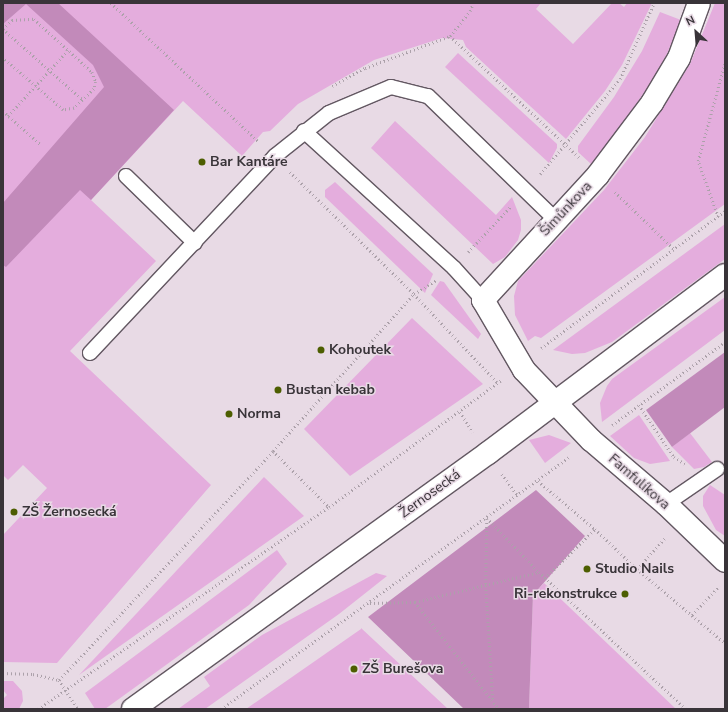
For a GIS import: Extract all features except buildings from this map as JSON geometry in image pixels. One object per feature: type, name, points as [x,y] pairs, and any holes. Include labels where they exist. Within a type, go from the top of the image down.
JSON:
[{"type":"street","name":"Šimůnkova","points":[[483,300],[598,175],[652,103],[679,58],[699,3]]},
{"type":"street","name":"Žernosecká","points":[[133,709],[554,402],[725,275]]},
{"type":"street","points":[[483,300],[520,364],[554,402]]},
{"type":"street","name":"Famfulíkova","points":[[554,402],[592,440],[674,512],[725,561]]},
{"type":"lane","points":[[90,353],[195,243],[275,156],[329,113],[391,87],[428,96],[556,220]]},
{"type":"lane","points":[[304,132],[454,268],[483,300]]},
{"type":"lane","points":[[126,176],[195,243]]},
{"type":"lane","points":[[674,512],[704,478],[717,469]]},
{"type":"path","points":[[111,3],[275,156],[414,294],[497,382]]},
{"type":"path","points":[[59,680],[273,451],[414,294],[454,268],[525,191],[620,79],[654,3]]},
{"type":"path","points":[[3,58],[64,110],[74,108],[83,100],[94,89],[96,82],[92,72],[34,19],[12,20],[3,29],[50,69],[83,100]]},
{"type":"path","points":[[450,36],[598,175],[674,249]]},
{"type":"path","points":[[8,116],[68,50]]},
{"type":"path","points":[[718,217],[698,161],[725,62]]},
{"type":"path","points":[[3,111],[40,144]]},
{"type":"path","points":[[38,709],[329,508],[725,211]]},
{"type":"path","points":[[607,428],[725,342]]},
{"type":"path","points":[[639,406],[674,457],[704,478]]},
{"type":"path","points":[[273,451],[329,508]]},
{"type":"path","points":[[221,709],[487,518],[572,455]]},
{"type":"path","points":[[538,481],[595,529],[637,569],[725,643]]},
{"type":"path","points":[[637,569],[674,512]]},
{"type":"path","points":[[487,518],[538,572],[686,709]]},
{"type":"path","points":[[487,518],[486,586],[493,701]]},
{"type":"path","points":[[545,578],[595,529]]},
{"type":"path","points":[[369,603],[415,602],[486,586],[538,572]]},
{"type":"path","points":[[692,615],[721,584]]},
{"type":"path","points":[[415,602],[499,709]]},
{"type":"path","points":[[3,673],[33,674],[59,680],[78,709]]},
{"type":"shaded area","points":[[3,3],[541,3],[536,9],[573,44],[612,3],[619,3],[624,7],[627,3],[652,3],[622,65],[605,91],[566,139],[466,47],[463,40],[442,38],[374,60],[298,104],[270,131],[263,132],[242,156],[183,101],[91,200],[156,261],[70,351],[211,485],[57,663],[3,662],[3,535],[47,488],[23,465],[8,480],[3,475]]},
{"type":"shaded area","points":[[3,3],[58,3],[174,110],[91,200],[80,190],[6,267],[3,265],[3,203],[104,87],[93,65],[26,4],[3,24]]},
{"type":"shaded area","points":[[715,3],[725,4],[725,204],[541,338],[535,336],[528,341],[515,315],[514,296],[518,281],[604,190],[645,137],[690,64]]},
{"type":"shaded area","points":[[660,12],[681,20],[667,54],[650,84],[607,146],[591,164],[578,152],[578,146],[614,97],[642,51]]},
{"type":"shaded area","points":[[458,53],[557,144],[557,148],[549,163],[445,67]]},
{"type":"shaded area","points":[[395,121],[496,215],[512,197],[521,220],[521,230],[518,240],[505,257],[493,264],[371,148]]},
{"type":"shaded area","points":[[335,182],[433,274],[425,293],[325,197],[325,190]]},
{"type":"shaded area","points":[[725,224],[725,259],[612,342],[585,353],[572,354],[553,350]]},
{"type":"shaded area","points":[[440,281],[444,282],[481,334],[478,339],[431,295]]},
{"type":"shaded area","points":[[725,297],[725,330],[602,422],[600,403],[607,386],[612,379]]},
{"type":"shaded area","points":[[412,318],[483,384],[350,476],[304,429]]},
{"type":"shaded area","points":[[725,352],[725,407],[672,447],[646,410]]},
{"type":"shaded area","points":[[639,415],[670,461],[650,464],[634,458],[610,436]]},
{"type":"shaded area","points":[[690,433],[712,462],[704,467],[694,469],[672,447]]},
{"type":"shaded area","points":[[549,435],[571,443],[545,463],[529,440]]},
{"type":"shaded area","points":[[264,477],[304,516],[79,675],[235,508]]},
{"type":"shaded area","points":[[710,485],[725,495],[725,536],[716,530],[703,506],[703,496]]},
{"type":"shaded area","points":[[536,490],[585,536],[533,595],[529,709],[464,709],[368,617]]},
{"type":"shaded area","points":[[277,550],[287,564],[249,605],[105,709],[95,709],[85,693]]},
{"type":"shaded area","points":[[376,573],[387,576],[339,614],[205,709],[178,709],[210,686],[204,677],[262,635]]},
{"type":"shaded area","points":[[544,583],[676,709],[529,709],[533,595]]},
{"type":"shaded area","name":"ZŠ Burešova","points":[[361,629],[448,709],[246,709]]},
{"type":"shaded area","points":[[3,681],[13,681],[22,691],[23,701],[19,709],[3,709],[3,699],[7,695],[3,690]]},
{"type":"place","name":"Bar Kantáre","points":[[202,162]]},
{"type":"place","name":"Kohoutek","points":[[321,350]]},
{"type":"place","name":"Bustan kebab","points":[[278,390]]},
{"type":"place","name":"Norma","points":[[229,414]]},
{"type":"place","name":"ZŠ Žernosecká","points":[[14,512]]},
{"type":"place","name":"Studio Nails","points":[[587,569]]},
{"type":"place","name":"Ri-rekonstrukce","points":[[625,594]]},
{"type":"place","name":"ZŠ Burešova","points":[[354,669]]}]
